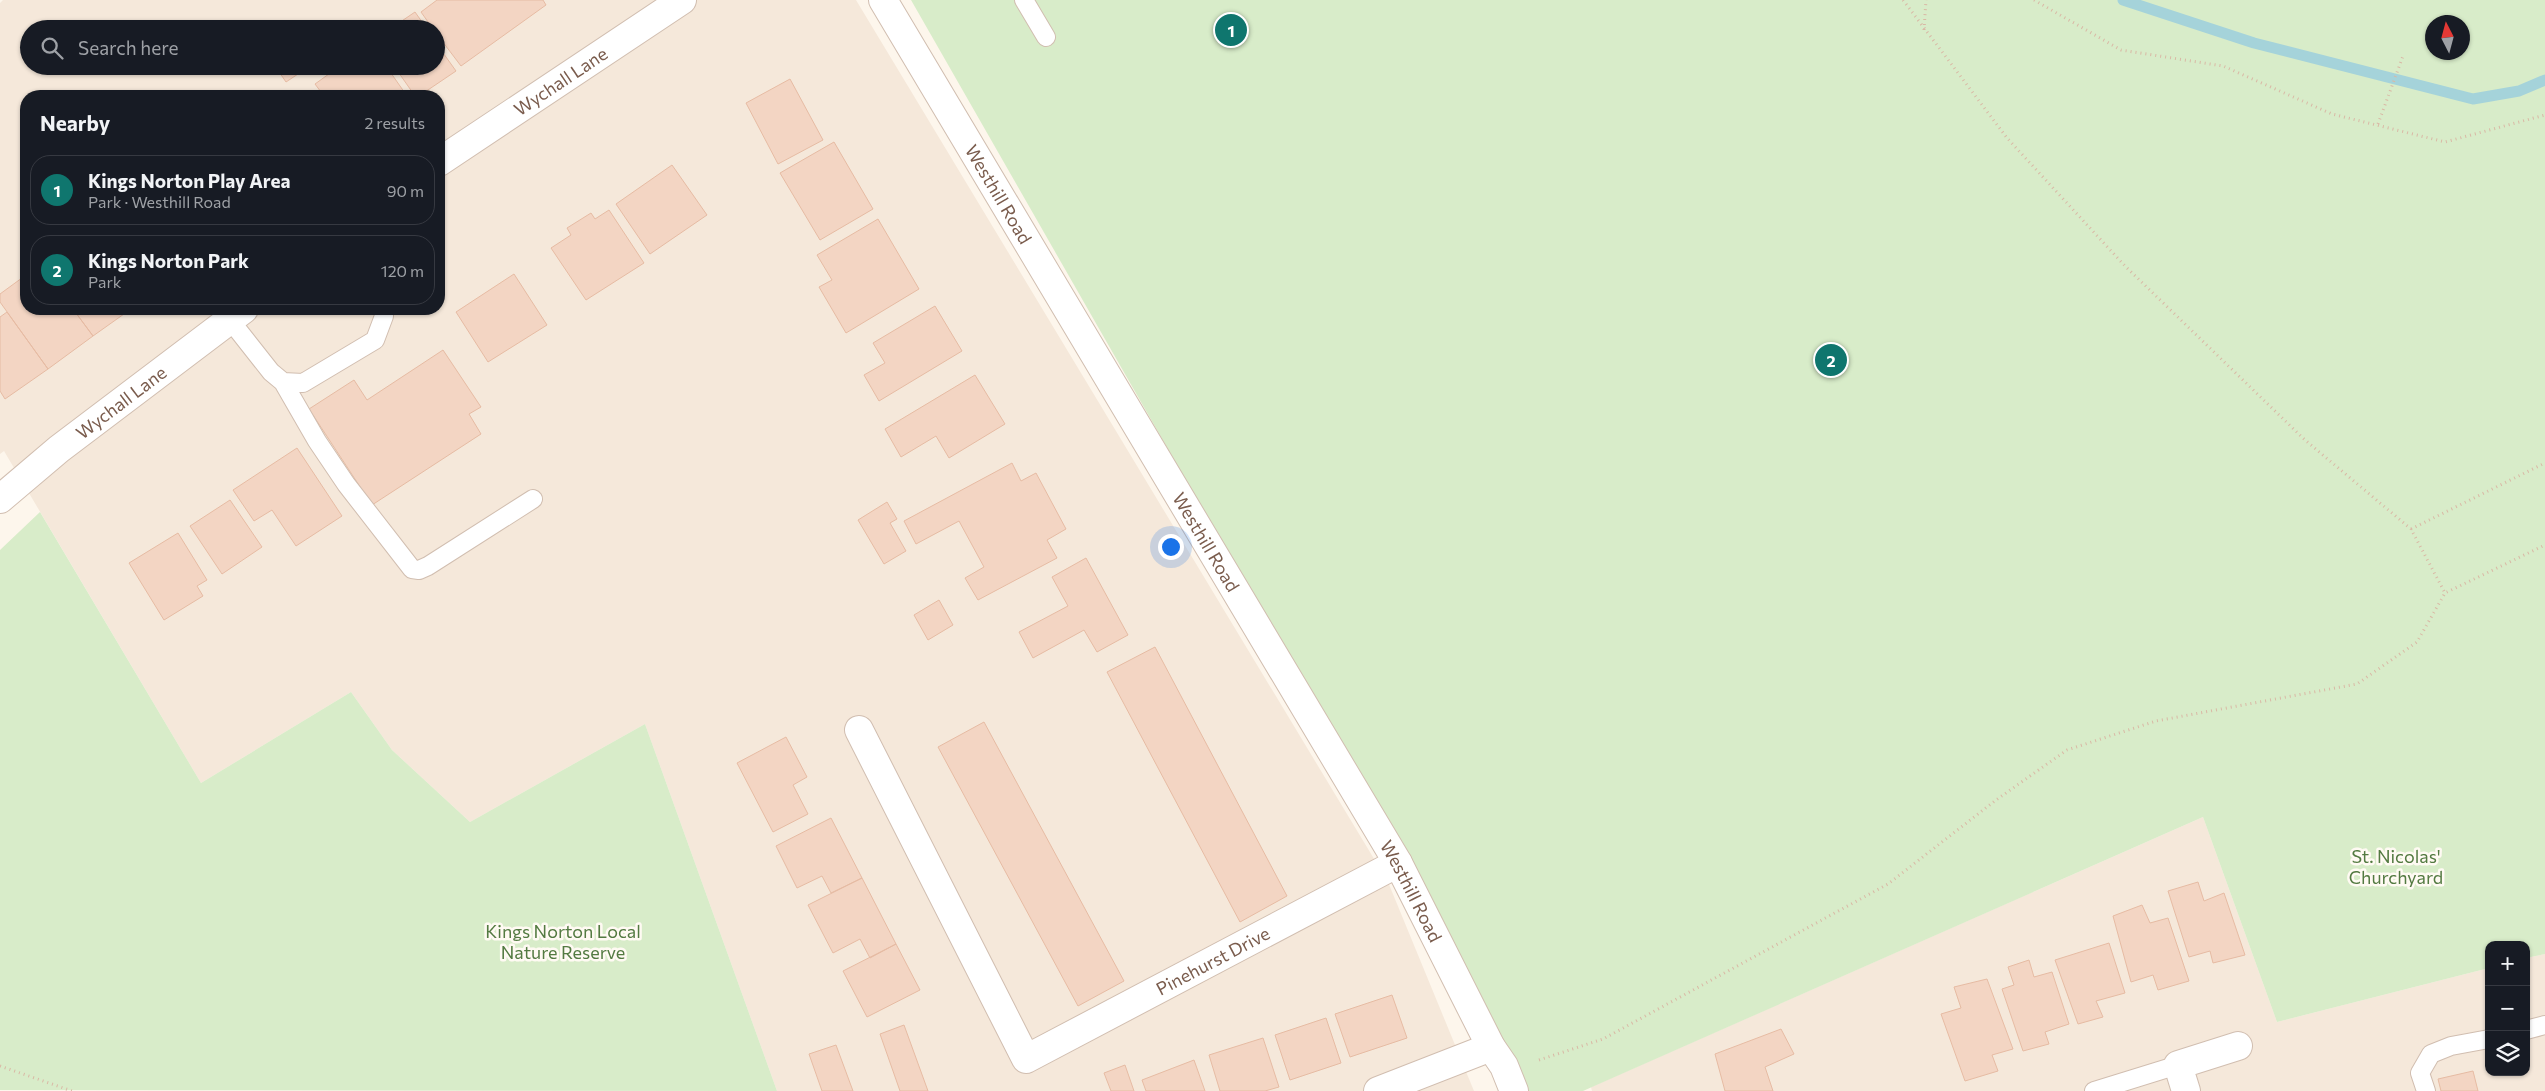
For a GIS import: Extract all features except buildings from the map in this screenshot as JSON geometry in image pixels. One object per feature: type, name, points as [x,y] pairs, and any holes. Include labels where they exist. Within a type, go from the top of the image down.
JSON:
[{"type":"street","name":"Wychall Lane","points":[[445,158],[682,0]]},
{"type":"street","name":"Westhill Road","points":[[883,0],[1398,862],[1491,1047],[1504,1066],[1514,1091]]},
{"type":"street","name":"Wychall Lane","points":[[0,499],[59,449],[236,315]]},
{"type":"street","name":"Pinehurst Drive","points":[[859,730],[1026,1059],[1398,862]]},
{"type":"street","points":[[2186,1091],[2178,1065],[2238,1046]]},
{"type":"street","points":[[1378,1091],[1491,1047]]},
{"type":"lane","points":[[1024,0],[1046,37]]},
{"type":"lane","points":[[238,315],[271,372],[283,382],[317,441],[346,484],[412,569],[419,570],[436,561],[534,499]]},
{"type":"lane","points":[[283,382],[303,382],[375,340],[384,315]]},
{"type":"lane","points":[[2530,1029],[2545,1025]]},
{"type":"lane","points":[[2426,1091],[2420,1073],[2431,1054],[2452,1046],[2485,1041]]},
{"type":"lane","points":[[2094,1091],[2178,1065]]},
{"type":"path","points":[[1903,0],[2007,138],[2125,266],[2306,440],[2410,529],[2445,593]]},
{"type":"path","points":[[1924,30],[1926,0]]},
{"type":"path","points":[[2034,0],[2121,50],[2223,66],[2332,114],[2445,142],[2545,115]]},
{"type":"path","points":[[2378,124],[2403,56]]},
{"type":"path","points":[[2410,529],[2545,463]]},
{"type":"path","points":[[1543,1059],[1603,1039],[1888,884],[1996,800],[2067,750],[2156,721],[2357,684],[2417,642],[2445,593],[2545,544]]},
{"type":"path","points":[[0,1066],[72,1091]]},
{"type":"shaded area","points":[[3,0],[856,0],[1388,882],[1474,1091],[777,1091],[645,724],[470,822],[392,750],[351,692],[201,783],[4,451],[0,454],[0,3]]},
{"type":"shaded area","points":[[2203,817],[2277,1022],[2485,969],[2485,1076],[2530,1076],[2530,957],[2545,954],[2545,1091],[1592,1091],[1591,1087]]},
{"type":"green space","name":"St. Nicolas' Churchyard","points":[[911,0],[2545,0],[2545,954],[2530,957],[2530,941],[2485,941],[2485,969],[2277,1022],[2203,817],[1583,1091],[1514,1091],[1403,860]]},
{"type":"green space","name":"Kings Norton Local Nature Reserve","points":[[40,512],[201,783],[351,692],[392,750],[470,822],[645,724],[777,1091],[0,1090],[0,550]]},
{"type":"waterway","points":[[2123,0],[2254,43],[2473,99],[2519,91],[2545,80]]},
{"type":"place","name":"Kings Norton Play Area","points":[[1231,30]]},
{"type":"place","name":"Kings Norton Park","points":[[1831,360]]}]
